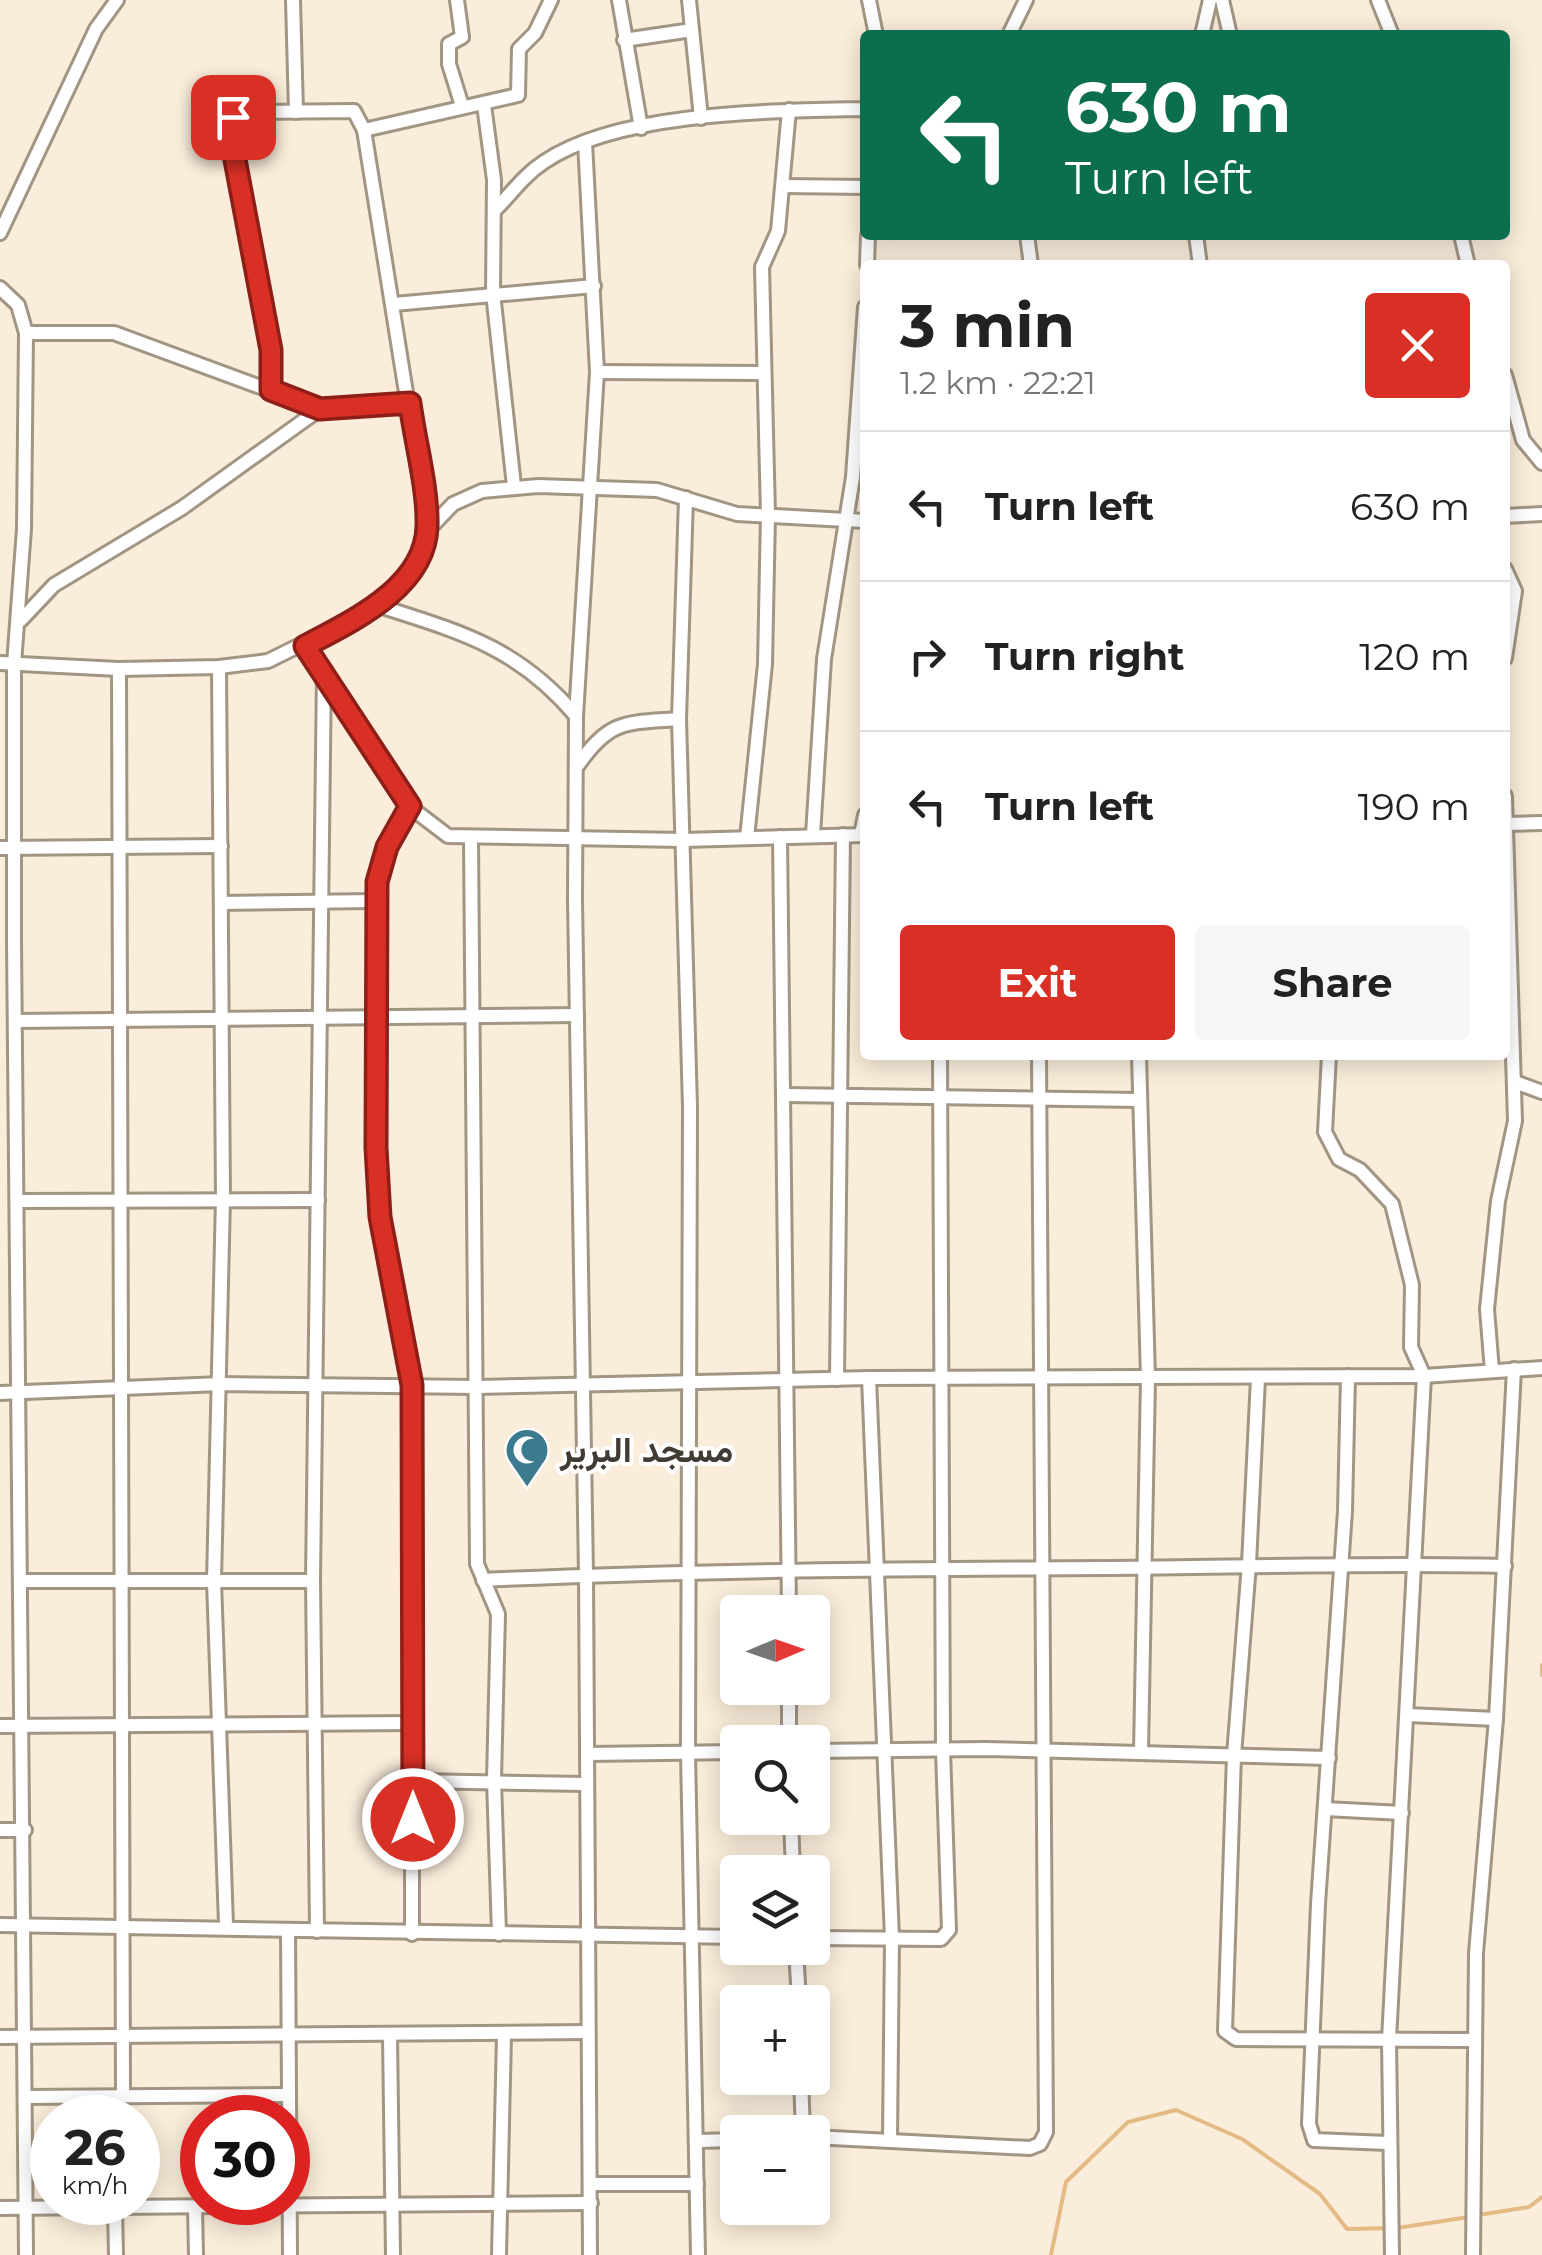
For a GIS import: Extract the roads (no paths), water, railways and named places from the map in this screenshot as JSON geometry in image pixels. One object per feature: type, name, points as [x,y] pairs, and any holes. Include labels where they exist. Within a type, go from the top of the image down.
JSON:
[{"type":"street","points":[[0,234],[96,29],[116,0]]},
{"type":"street","points":[[294,0],[296,112]]},
{"type":"street","points":[[457,0],[462,37],[450,44],[448,58],[462,106]]},
{"type":"street","points":[[364,130],[518,96],[519,48],[535,33],[551,0]]},
{"type":"street","points":[[618,0],[642,128]]},
{"type":"street","points":[[689,0],[701,118]]},
{"type":"street","points":[[869,0],[875,30]]},
{"type":"street","points":[[1011,30],[1026,0]]},
{"type":"street","points":[[1203,30],[1210,0]]},
{"type":"street","points":[[1222,0],[1229,30]]},
{"type":"street","points":[[1378,0],[1390,30]]},
{"type":"street","points":[[624,40],[692,30]]},
{"type":"street","points":[[484,105],[496,210],[493,294],[514,486]]},
{"type":"street","points":[[496,210],[521,178],[546,160],[585,142],[701,118],[789,110],[860,109]]},
{"type":"street","points":[[747,838],[765,664],[768,516],[762,266],[778,232],[789,110]]},
{"type":"street","points":[[271,390],[271,350],[229,128],[240,112],[354,111],[364,130],[428,530]]},
{"type":"street","points":[[585,142],[598,372],[576,716],[590,2255]]},
{"type":"street","points":[[785,186],[860,187]]},
{"type":"street","points":[[394,304],[594,286]]},
{"type":"street","points":[[0,288],[18,305],[26,333],[20,620],[7,664],[7,848],[15,1021],[21,1391],[26,2255]]},
{"type":"street","points":[[26,333],[114,333],[320,409],[410,403]]},
{"type":"street","points":[[598,372],[762,373]]},
{"type":"street","points":[[813,835],[824,659],[848,521],[860,378]]},
{"type":"street","points":[[1510,393],[1523,440],[1542,463]]},
{"type":"street","points":[[20,620],[54,585],[182,508],[320,409]]},
{"type":"street","points":[[7,664],[119,669],[219,667],[268,661],[379,606],[410,573],[428,530],[453,504],[482,491],[514,486],[658,490],[737,514],[860,520]]},
{"type":"street","points":[[686,498],[679,719],[690,1107],[688,1753],[698,2255]]},
{"type":"street","points":[[1510,516],[1542,514]]},
{"type":"street","points":[[1510,580],[1515,591],[1510,624]]},
{"type":"street","points":[[379,606],[506,652],[553,688],[576,716]]},
{"type":"street","points":[[305,646],[410,806],[448,836],[684,840],[860,835]]},
{"type":"street","points":[[219,667],[221,1384],[214,1581],[226,1925]]},
{"type":"street","points":[[119,669],[124,1201],[120,1725],[123,2095]]},
{"type":"street","points":[[316,1931],[312,1581],[324,671]]},
{"type":"street","points":[[576,767],[599,735],[610,729],[679,719]]},
{"type":"street","points":[[410,806],[387,847],[377,901],[376,1017],[380,1217],[412,1385],[412,1934]]},
{"type":"street","points":[[1510,824],[1542,823]]},
{"type":"street","points":[[837,1379],[842,835]]},
{"type":"street","points":[[780,837],[789,1595]]},
{"type":"street","points":[[471,839],[477,1564],[498,1614],[494,1780],[499,1934]]},
{"type":"street","points":[[7,848],[221,846]]},
{"type":"street","points":[[221,903],[377,901]]},
{"type":"street","points":[[1492,1372],[1487,1309],[1498,1201],[1515,1121],[1510,1006]]},
{"type":"street","points":[[15,1021],[577,1015]]},
{"type":"street","points":[[830,1938],[941,1939],[948,1930],[941,1568],[940,1060]]},
{"type":"street","points":[[830,2138],[1030,2148],[1040,2144],[1046,2132],[1040,1060]]},
{"type":"street","points":[[1138,1060],[1148,1378],[1141,1752]]},
{"type":"street","points":[[1329,1060],[1325,1132],[1339,1160],[1360,1170],[1392,1204],[1412,1286],[1412,1347],[1424,1376],[1418,1564],[1389,2040],[1392,2255]]},
{"type":"street","points":[[1515,1082],[1542,1092]]},
{"type":"street","points":[[785,1096],[1140,1100]]},
{"type":"street","points":[[18,1201],[318,1200]]},
{"type":"street","points":[[0,1393],[221,1384],[477,1387],[869,1378],[1424,1376],[1542,1368]]},
{"type":"street","points":[[1473,2255],[1476,1952],[1496,1719],[1514,1370]]},
{"type":"street","points":[[1348,1376],[1310,2135],[1321,2141],[1388,2142]]},
{"type":"street","points":[[869,1378],[892,1938],[890,2140]]},
{"type":"street","points":[[1258,1378],[1234,1755],[1225,2031],[1236,2039],[1474,2040]]},
{"type":"street","points":[[483,1580],[876,1567],[1144,1568],[1340,1562],[1505,1566]]},
{"type":"street","points":[[22,1581],[312,1581]]},
{"type":"street","points":[[1408,1716],[1496,1719]]},
{"type":"street","points":[[0,1726],[216,1721],[414,1724]]},
{"type":"street","points":[[830,1751],[1042,1750],[1329,1758]]},
{"type":"street","points":[[587,1754],[720,1752]]},
{"type":"street","points":[[413,1781],[586,1784]]},
{"type":"street","points":[[1325,1809],[1402,1813]]},
{"type":"street","points":[[0,1830],[25,1830]]},
{"type":"street","points":[[0,1925],[226,1925],[412,1934],[720,1937]]},
{"type":"street","points":[[288,1930],[288,2095]]},
{"type":"street","points":[[0,2037],[588,2032]]},
{"type":"street","points":[[499,2255],[504,2035]]},
{"type":"street","points":[[390,2036],[394,2255]]},
{"type":"street","points":[[697,2141],[720,2140]]},
{"type":"street","points":[[590,2184],[697,2184]]},
{"type":"street","points":[[310,2205],[591,2203]]},
{"type":"street","points":[[0,2208],[30,2208]]},
{"type":"street","points":[[115,2225],[116,2255]]},
{"type":"street","points":[[195,2225],[196,2255]]},
{"type":"street","points":[[290,2225],[290,2255]]},
{"type":"waterway","points":[[1542,1665],[1542,1675]]},
{"type":"waterway","points":[[1051,2255],[1066,2182],[1128,2122],[1176,2110],[1242,2139],[1320,2194],[1347,2229],[1397,2228],[1469,2217]]},
{"type":"waterway","points":[[1478,2215],[1529,2207],[1542,2197]]},
{"type":"place","name":"مسجد البرير","points":[[527,1488]]}]
